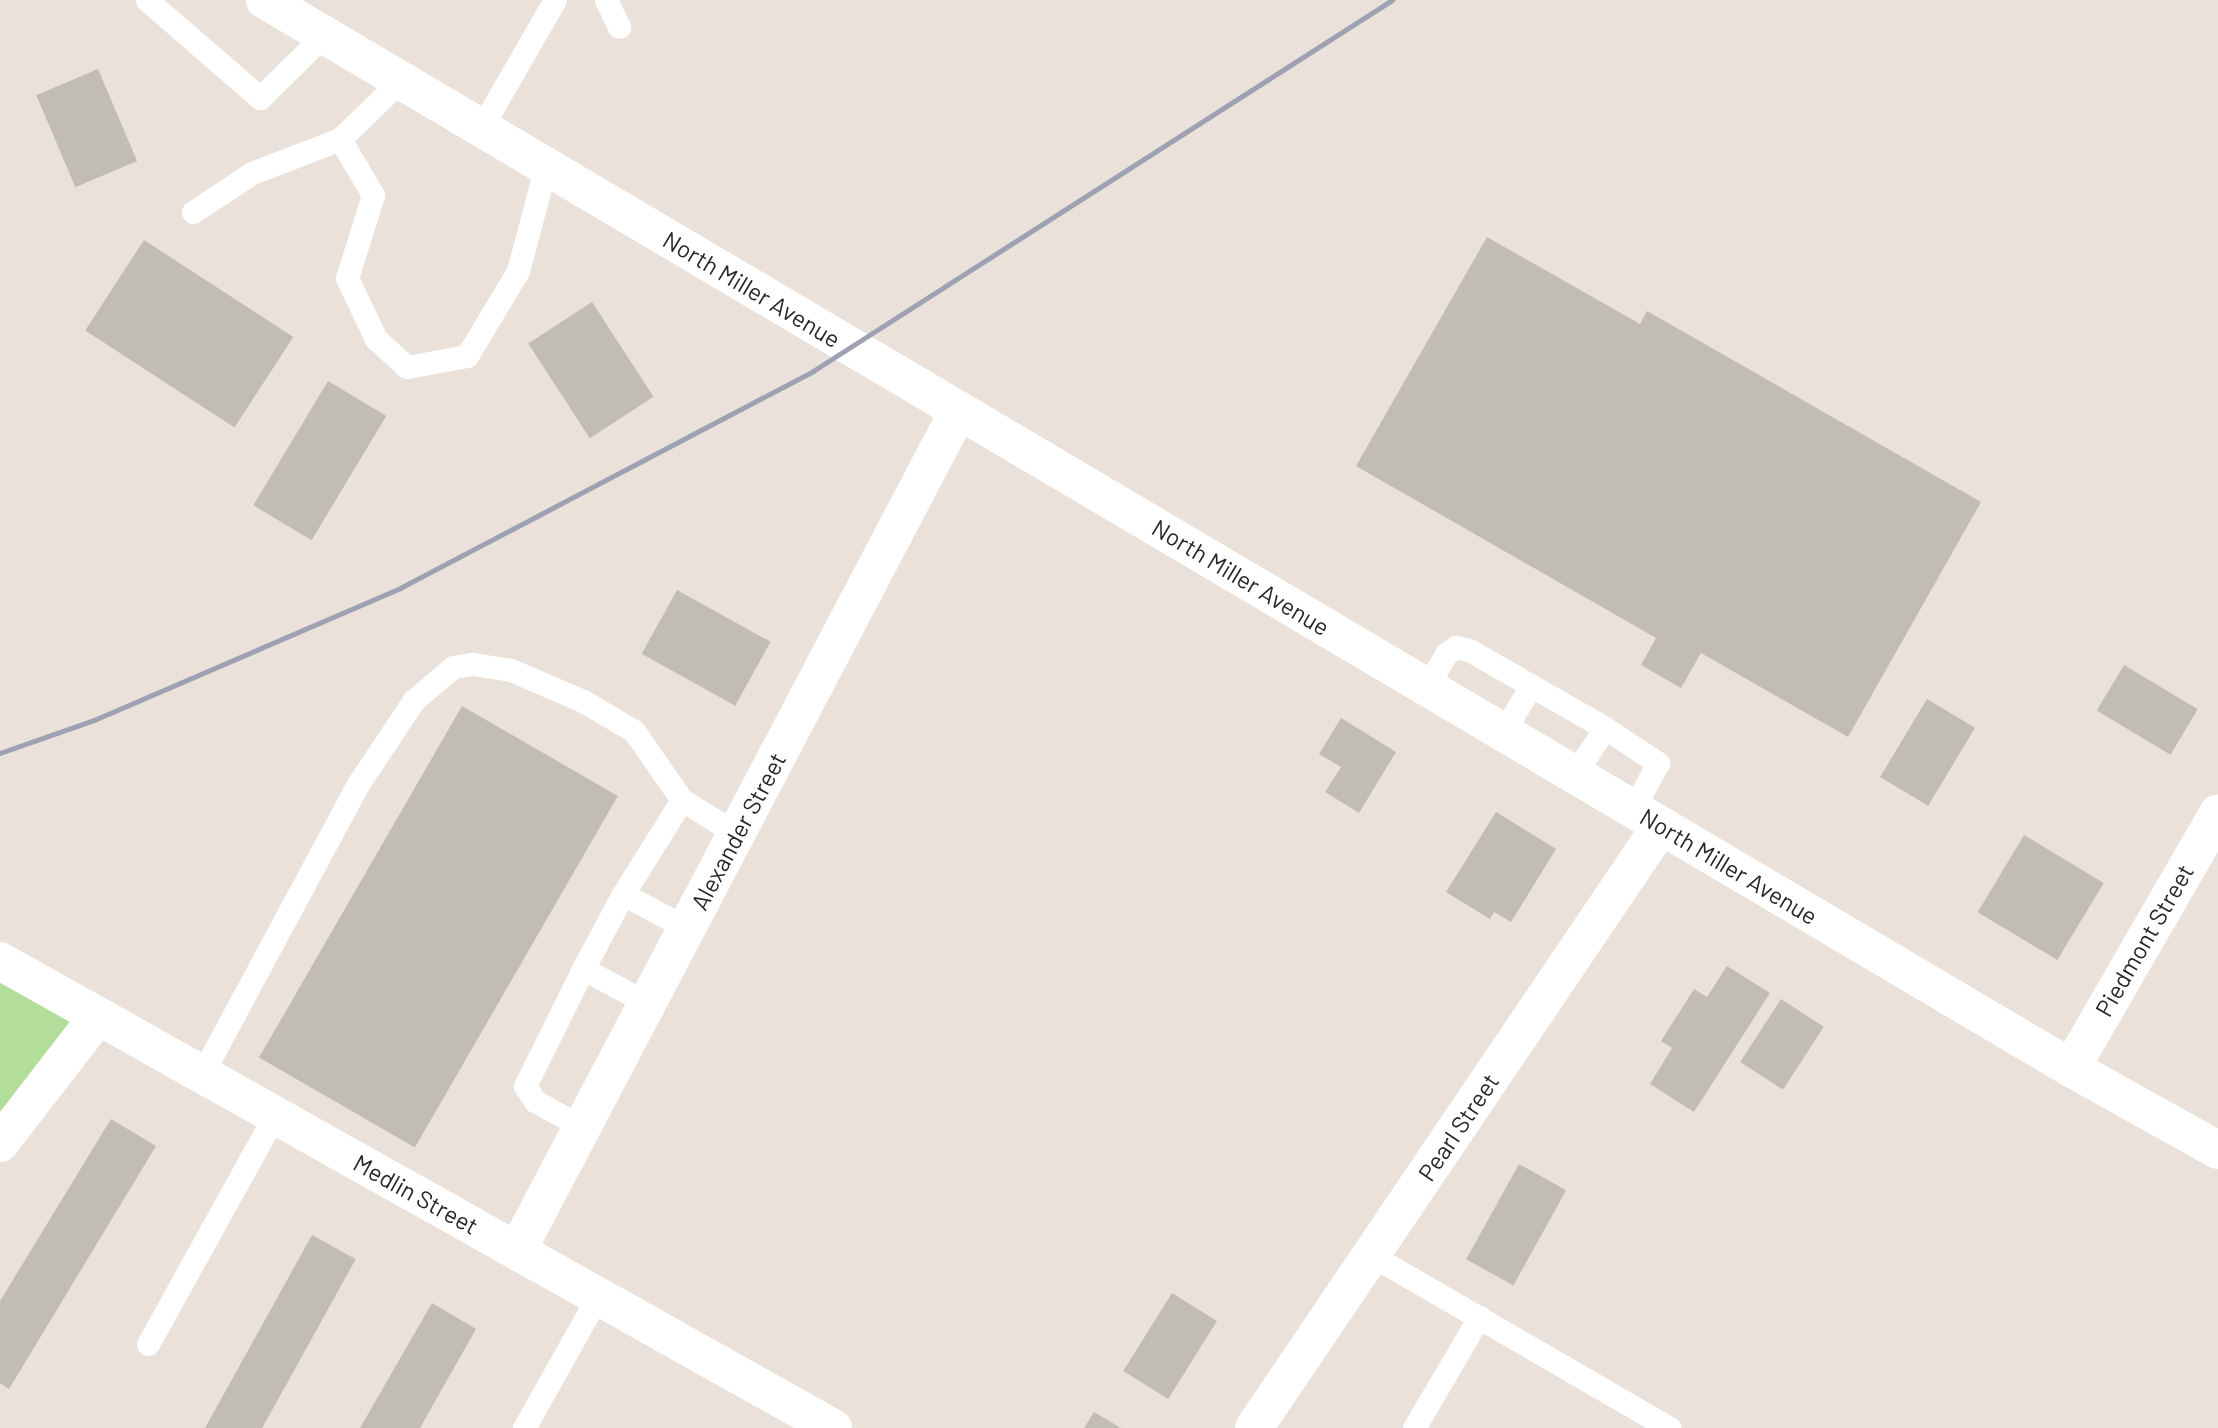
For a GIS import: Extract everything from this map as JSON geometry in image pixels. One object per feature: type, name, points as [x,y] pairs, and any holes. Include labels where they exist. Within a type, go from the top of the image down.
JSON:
[{"type":"street","name":"North Miller Avenue","points":[[265,0],[2071,1068],[2218,1150]]},
{"type":"street","name":"Alexander Street","points":[[517,1251],[959,410]]},
{"type":"street","name":"Piedmont Street","points":[[2071,1068],[2218,813]]},
{"type":"street","name":"Pearl Street","points":[[1254,1428],[1371,1255],[1647,818]]},
{"type":"street","name":"Medlin Street","points":[[0,961],[833,1428]]},
{"type":"street","points":[[0,1143],[99,1016]]},
{"type":"lane","points":[[147,0],[260,98],[324,35]]},
{"type":"lane","points":[[481,128],[555,0]]},
{"type":"lane","points":[[606,0],[619,27]]},
{"type":"lane","points":[[193,212],[252,173],[340,139],[401,80]]},
{"type":"lane","points":[[340,139],[373,195],[347,278],[376,339],[407,367],[467,356],[518,271],[545,166]]},
{"type":"lane","points":[[1427,687],[1447,653],[1457,647],[1605,728],[1658,763],[1647,818]]},
{"type":"lane","points":[[202,1074],[358,784],[414,700],[453,667],[473,664],[511,670],[583,701],[634,731],[682,800],[737,834]]},
{"type":"lane","points":[[1503,732],[1531,686]]},
{"type":"lane","points":[[1574,775],[1605,728]]},
{"type":"lane","points":[[582,1128],[535,1101],[525,1086],[623,894],[682,800]]},
{"type":"lane","points":[[623,894],[687,928]]},
{"type":"lane","points":[[583,970],[648,1003]]},
{"type":"lane","points":[[148,1344],[275,1115]]},
{"type":"lane","points":[[1371,1255],[1669,1428]]},
{"type":"lane","points":[[524,1428],[598,1296]]},
{"type":"lane","points":[[1414,1428],[1479,1317]]},
{"type":"green space","points":[[0,961],[98,1016],[0,1143]]},
{"type":"building","points":[[98,69],[137,161],[75,187],[36,95]]},
{"type":"building","points":[[1487,237],[1640,324],[1647,311],[1981,502],[1848,737],[1701,653],[1681,688],[1641,665],[1656,638],[1356,466]]},
{"type":"building","points":[[144,240],[293,337],[234,428],[85,331]]},
{"type":"building","points":[[592,302],[654,397],[590,438],[528,343]]},
{"type":"building","points":[[328,381],[386,416],[312,540],[253,505]]},
{"type":"building","points":[[677,590],[771,642],[735,706],[642,654]]},
{"type":"building","points":[[2124,665],[2198,709],[2170,755],[2097,710]]},
{"type":"building","points":[[1927,699],[1975,728],[1928,806],[1880,777]]},
{"type":"building","points":[[462,706],[618,796],[415,1148],[259,1058]]},
{"type":"building","points":[[1341,718],[1396,752],[1359,813],[1325,792],[1341,767],[1319,754]]},
{"type":"building","points":[[1496,812],[1556,849],[1511,922],[1494,912],[1490,919],[1446,892]]},
{"type":"building","points":[[2024,835],[2104,883],[2057,960],[1978,912]]},
{"type":"building","points":[[1727,966],[1770,993],[1694,1112],[1650,1084],[1672,1048],[1661,1041],[1694,989],[1707,997]]},
{"type":"building","points":[[1781,999],[1824,1027],[1783,1090],[1740,1062]]},
{"type":"building","points":[[111,1119],[156,1146],[9,1389],[0,1383],[0,1301]]},
{"type":"building","points":[[1519,1164],[1566,1190],[1513,1286],[1466,1259]]},
{"type":"building","points":[[312,1235],[356,1259],[262,1428],[205,1428]]},
{"type":"building","points":[[1172,1293],[1217,1321],[1168,1399],[1123,1371]]},
{"type":"building","points":[[432,1303],[476,1329],[420,1428],[360,1428]]},
{"type":"building","points":[[1094,1412],[1121,1428],[1084,1428]]},
{"type":"railway","points":[[0,753],[94,720],[400,588],[813,371],[1392,0]]}]
